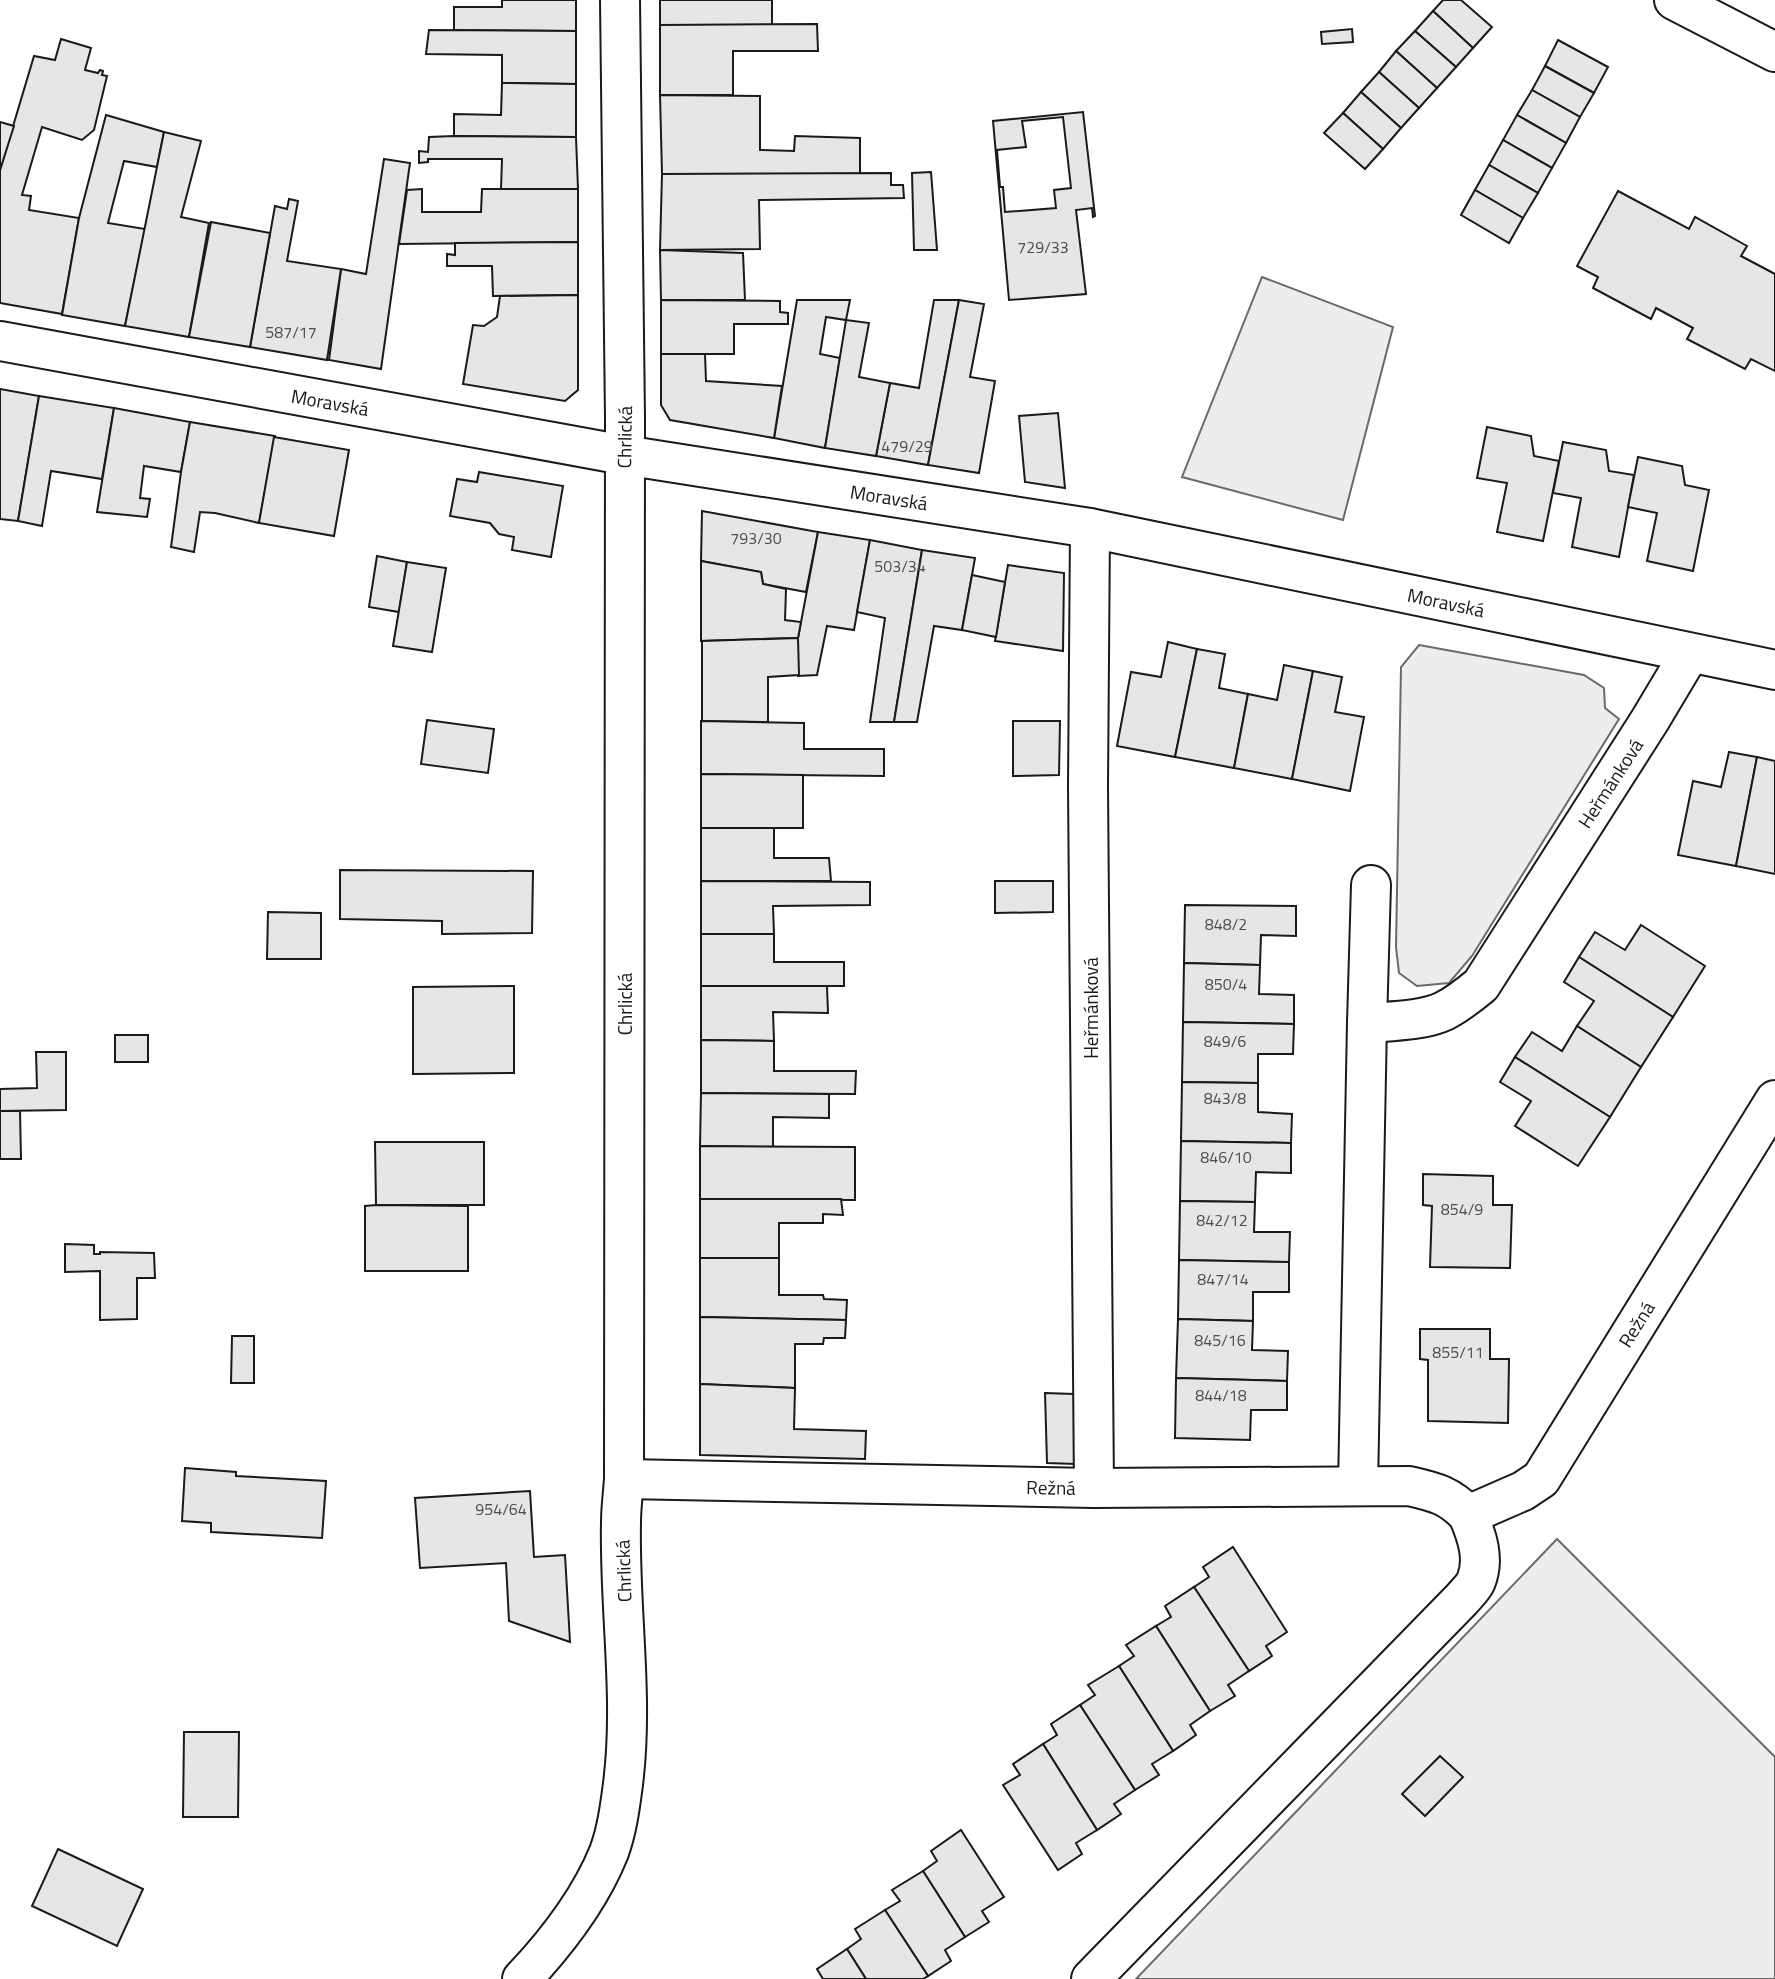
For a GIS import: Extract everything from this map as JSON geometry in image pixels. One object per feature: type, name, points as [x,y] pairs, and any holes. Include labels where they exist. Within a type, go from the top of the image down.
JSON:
[{"type":"street","name":"Chrlická","points":[[522,1979],[539,1962],[572,1917],[596,1880],[610,1850],[618,1820],[625,1769],[628,1718],[621,1522],[625,1479],[625,418],[620,0]]},
{"type":"street","points":[[1674,0],[1775,52]]},
{"type":"street","name":"Moravská","points":[[0,341],[624,456],[1090,528],[1775,670]]},
{"type":"street","name":"Heřmánková","points":[[1090,528],[1088,787],[1094,1488]]},
{"type":"street","name":"Heřmánková","points":[[1367,1023],[1441,1013],[1462,1001],[1481,985],[1690,653]]},
{"type":"street","points":[[1359,1486],[1371,885]]},
{"type":"street","name":"Režná","points":[[625,1479],[1094,1488],[1409,1486],[1439,1493],[1457,1503],[1468,1515],[1522,1492],[1541,1479],[1775,1100]]},
{"type":"street","points":[[1091,1979],[1476,1583],[1480,1563],[1478,1538],[1468,1515]]},
{"type":"shaded area","points":[[1262,277],[1393,327],[1343,520],[1182,477]]},
{"type":"shaded area","points":[[1419,645],[1584,675],[1604,688],[1605,708],[1619,719],[1472,956],[1449,983],[1417,986],[1399,973],[1396,947],[1401,667]]},
{"type":"shaded area","points":[[1557,1539],[1775,1757],[1775,1979],[1136,1979]]},
{"type":"building","points":[[502,0],[576,0],[576,31],[454,30],[454,7],[502,7]]},
{"type":"building","points":[[660,0],[772,0],[772,25],[660,25]]},
{"type":"building","points":[[1443,0],[1461,0],[1492,27],[1473,48],[1433,11]]},
{"type":"building","points":[[1433,11],[1473,48],[1456,67],[1415,31]]},
{"type":"building","points":[[817,24],[818,51],[733,51],[733,95],[660,95],[660,25]]},
{"type":"building","points":[[1352,29],[1353,42],[1322,44],[1321,32]]},
{"type":"building","points":[[429,30],[576,31],[576,84],[502,83],[502,55],[426,54]]},
{"type":"building","points":[[1415,31],[1456,67],[1437,88],[1396,51]]},
{"type":"building","points":[[61,39],[91,48],[85,70],[98,73],[100,70],[103,71],[102,75],[107,76],[94,130],[82,140],[42,127],[22,195],[31,196],[29,210],[79,218],[62,314],[0,303],[0,170],[34,56],[55,60]]},
{"type":"building","points":[[1558,40],[1608,67],[1594,93],[1545,66]]},
{"type":"building","points":[[1396,51],[1437,88],[1419,108],[1379,72]]},
{"type":"building","points":[[1545,66],[1594,93],[1580,117],[1532,90]]},
{"type":"building","points":[[1379,72],[1419,108],[1401,128],[1361,92]]},
{"type":"building","points":[[502,83],[576,84],[576,137],[454,136],[454,114],[501,115]]},
{"type":"building","points":[[1532,90],[1580,117],[1566,143],[1517,115]]},
{"type":"building","points":[[1361,92],[1401,128],[1383,149],[1343,113]]},
{"type":"building","points":[[660,95],[760,96],[760,150],[794,151],[795,136],[860,138],[860,174],[662,174]]},
{"type":"building","points":[[1083,112],[1095,216],[1093,217],[1092,208],[1076,210],[1086,294],[1009,300],[993,121]],"holes":[[[1063,117],[1071,188],[1054,190],[1056,208],[1005,212],[997,150],[1026,147],[1022,121]]]},
{"type":"building","points":[[1343,113],[1383,149],[1365,169],[1324,133]]},
{"type":"building","points":[[106,115],[164,132],[157,167],[124,161],[108,223],[145,229],[125,326],[62,315],[79,218]]},
{"type":"building","points":[[1517,115],[1566,143],[1552,168],[1503,140]]},
{"type":"building","points":[[0,122],[14,126],[0,170]]},
{"type":"building","points":[[164,132],[201,141],[181,217],[209,223],[189,337],[125,326]]},
{"type":"building","points":[[429,137],[576,137],[578,189],[501,189],[502,159],[428,159],[428,162],[419,163],[419,151],[428,152]]},
{"type":"building","points":[[1503,140],[1552,168],[1538,193],[1489,165]]},
{"type":"building","points":[[384,159],[410,163],[381,369],[329,360],[341,269],[366,274]]},
{"type":"building","points":[[1489,165],[1538,193],[1523,218],[1475,190]]},
{"type":"building","points":[[931,172],[937,250],[914,250],[912,173]]},
{"type":"building","points":[[891,173],[891,185],[903,185],[904,198],[759,200],[760,249],[660,250],[662,174]]},
{"type":"building","points":[[422,189],[422,212],[481,212],[482,189],[578,189],[578,242],[399,244],[407,190]]},
{"type":"building","points":[[1475,190],[1523,218],[1509,243],[1461,215]]},
{"type":"building","points":[[1618,191],[1689,229],[1695,217],[1747,246],[1741,256],[1775,274],[1775,371],[1751,359],[1745,369],[1687,339],[1693,328],[1656,308],[1651,319],[1593,288],[1598,277],[1577,266]]},
{"type":"building","points":[[289,199],[298,201],[287,261],[341,269],[327,360],[250,347],[275,206],[287,209]]},
{"type":"building","points":[[211,222],[270,233],[250,347],[189,337]]},
{"type":"building","points":[[578,242],[578,295],[493,296],[492,266],[447,266],[447,254],[455,255],[455,243]]},
{"type":"building","points":[[660,250],[743,253],[745,300],[661,300]]},
{"type":"building","points":[[578,295],[578,390],[565,401],[463,384],[473,325],[484,326],[497,317],[500,296]]},
{"type":"building","points":[[661,300],[780,301],[780,312],[788,313],[788,324],[734,324],[734,354],[661,354]]},
{"type":"building","points":[[797,300],[850,300],[846,320],[826,317],[820,354],[840,358],[825,448],[774,438]]},
{"type":"building","points":[[934,300],[959,300],[928,465],[876,456],[890,383],[919,388]]},
{"type":"building","points":[[959,300],[984,304],[970,377],[995,381],[979,473],[928,465]]},
{"type":"building","points":[[846,320],[869,323],[859,377],[890,383],[876,456],[825,448]]},
{"type":"building","points":[[661,354],[705,354],[706,381],[782,386],[774,438],[670,420],[661,405]]},
{"type":"building","points":[[0,389],[39,396],[18,521],[0,519]]},
{"type":"building","points":[[39,396],[114,408],[102,479],[51,471],[42,526],[18,521]]},
{"type":"building","points":[[114,408],[190,422],[181,472],[144,466],[140,498],[150,499],[147,517],[97,512]]},
{"type":"building","points":[[1058,413],[1065,488],[1025,482],[1019,416]]},
{"type":"building","points":[[190,422],[275,436],[259,523],[200,512],[194,552],[171,547]]},
{"type":"building","points":[[1487,427],[1531,436],[1534,456],[1559,461],[1543,541],[1497,532],[1507,483],[1477,478]]},
{"type":"building","points":[[274,437],[349,450],[334,536],[259,523]]},
{"type":"building","points":[[1563,442],[1606,450],[1609,471],[1634,475],[1619,557],[1572,547],[1581,498],[1553,493]]},
{"type":"building","points":[[1638,457],[1682,466],[1685,485],[1709,490],[1693,571],[1647,561],[1657,513],[1628,507]]},
{"type":"building","points":[[479,472],[563,486],[551,557],[512,550],[514,537],[499,534],[490,523],[450,516],[457,479],[477,482]]},
{"type":"building","points":[[702,511],[818,532],[806,592],[763,584],[761,572],[701,561]]},
{"type":"building","points":[[818,532],[870,540],[854,630],[827,626],[817,675],[798,676],[798,638]]},
{"type":"building","points":[[870,540],[922,550],[894,722],[870,722],[885,618],[857,612]]},
{"type":"building","points":[[922,550],[975,558],[962,630],[934,626],[917,722],[894,722]]},
{"type":"building","points":[[377,556],[407,562],[399,612],[369,607]]},
{"type":"building","points":[[701,561],[761,572],[763,584],[786,589],[785,620],[801,622],[798,638],[701,641]]},
{"type":"building","points":[[407,562],[446,568],[432,652],[393,646]]},
{"type":"building","points":[[1008,565],[1064,573],[1063,651],[995,641]]},
{"type":"building","points":[[972,575],[1005,582],[996,637],[962,630]]},
{"type":"building","points":[[798,638],[799,675],[768,677],[768,722],[702,721],[702,641]]},
{"type":"building","points":[[1168,642],[1197,649],[1175,757],[1117,746],[1131,672],[1161,677]]},
{"type":"building","points":[[1197,649],[1225,654],[1219,688],[1248,694],[1234,768],[1175,757]]},
{"type":"building","points":[[1284,665],[1313,671],[1292,779],[1234,768],[1248,694],[1277,700]]},
{"type":"building","points":[[1313,671],[1342,677],[1335,712],[1364,717],[1350,791],[1292,779]]},
{"type":"building","points":[[427,720],[494,729],[488,773],[421,764]]},
{"type":"building","points":[[701,721],[804,723],[804,749],[884,749],[884,776],[701,774]]},
{"type":"building","points":[[1013,721],[1060,721],[1059,775],[1013,776]]},
{"type":"building","points":[[1729,752],[1757,757],[1736,866],[1678,855],[1693,781],[1721,787]]},
{"type":"building","points":[[1757,757],[1775,761],[1775,874],[1736,866]]},
{"type":"building","points":[[701,774],[803,775],[803,828],[701,828]]},
{"type":"building","points":[[701,828],[774,828],[774,858],[829,858],[831,881],[701,881]]},
{"type":"building","points":[[340,870],[533,871],[532,933],[442,934],[442,921],[340,919]]},
{"type":"building","points":[[701,881],[870,882],[870,905],[773,906],[774,934],[701,934]]},
{"type":"building","points":[[995,881],[1053,881],[1053,912],[995,913]]},
{"type":"building","points":[[1185,905],[1296,906],[1296,936],[1261,935],[1260,965],[1184,963]]},
{"type":"building","points":[[268,912],[321,913],[321,959],[267,959]]},
{"type":"building","points":[[1641,925],[1705,966],[1673,1017],[1579,957],[1595,932],[1625,950]]},
{"type":"building","points":[[701,934],[774,934],[774,962],[844,962],[844,986],[701,986]]},
{"type":"building","points":[[1579,957],[1673,1017],[1641,1067],[1577,1026],[1594,1001],[1564,982]]},
{"type":"building","points":[[1184,963],[1260,965],[1259,994],[1294,995],[1294,1024],[1183,1022]]},
{"type":"building","points":[[514,986],[514,1073],[413,1074],[413,987]]},
{"type":"building","points":[[701,986],[827,986],[828,1013],[773,1012],[774,1041],[701,1040]]},
{"type":"building","points":[[1183,1022],[1294,1024],[1293,1054],[1258,1054],[1258,1083],[1182,1082]]},
{"type":"building","points":[[1577,1026],[1641,1067],[1610,1117],[1515,1057],[1532,1032],[1562,1051]]},
{"type":"building","points":[[115,1035],[148,1035],[148,1062],[115,1062]]},
{"type":"building","points":[[701,1040],[774,1041],[774,1071],[856,1071],[855,1094],[701,1093]]},
{"type":"building","points":[[36,1052],[66,1052],[66,1110],[0,1111],[0,1089],[37,1088]]},
{"type":"building","points":[[1515,1057],[1610,1117],[1578,1166],[1515,1126],[1531,1101],[1500,1082]]},
{"type":"building","points":[[1182,1082],[1258,1083],[1258,1112],[1292,1114],[1291,1143],[1181,1141]]},
{"type":"building","points":[[701,1093],[829,1094],[829,1118],[773,1117],[773,1147],[700,1146]]},
{"type":"building","points":[[0,1111],[20,1111],[21,1159],[0,1159]]},
{"type":"building","points":[[1181,1141],[1291,1143],[1291,1173],[1256,1172],[1255,1202],[1180,1201]]},
{"type":"building","points":[[375,1142],[484,1142],[484,1205],[376,1205]]},
{"type":"building","points":[[700,1146],[855,1147],[855,1200],[700,1199]]},
{"type":"building","points":[[1423,1174],[1493,1176],[1493,1205],[1512,1205],[1510,1268],[1430,1267],[1432,1206],[1423,1205]]},
{"type":"building","points":[[700,1199],[841,1199],[843,1215],[823,1214],[823,1223],[779,1223],[779,1258],[700,1258]]},
{"type":"building","points":[[1180,1201],[1255,1202],[1254,1232],[1290,1232],[1289,1262],[1179,1260]]},
{"type":"building","points":[[365,1206],[468,1206],[468,1271],[365,1271]]},
{"type":"building","points":[[65,1244],[94,1245],[94,1254],[154,1253],[155,1278],[137,1278],[137,1319],[100,1320],[100,1271],[65,1272]]},
{"type":"building","points":[[700,1258],[779,1258],[779,1295],[823,1295],[824,1299],[847,1300],[846,1320],[700,1317]]},
{"type":"building","points":[[1179,1260],[1289,1262],[1289,1292],[1253,1292],[1253,1321],[1178,1319]]},
{"type":"building","points":[[700,1317],[846,1320],[845,1338],[824,1338],[823,1344],[795,1344],[795,1388],[700,1384]]},
{"type":"building","points":[[1178,1319],[1253,1321],[1252,1350],[1288,1351],[1287,1381],[1176,1378]]},
{"type":"building","points":[[1420,1329],[1490,1329],[1490,1359],[1509,1359],[1508,1423],[1428,1421],[1428,1360],[1420,1359]]},
{"type":"building","points":[[232,1336],[254,1336],[254,1383],[231,1383]]},
{"type":"building","points":[[1176,1378],[1287,1381],[1287,1410],[1251,1410],[1250,1440],[1175,1438]]},
{"type":"building","points":[[700,1384],[795,1388],[794,1429],[866,1431],[865,1459],[700,1455]]},
{"type":"building","points":[[1045,1393],[1074,1394],[1076,1464],[1047,1463]]},
{"type":"building","points":[[185,1468],[236,1472],[236,1476],[326,1481],[322,1538],[211,1532],[211,1523],[182,1521]]},
{"type":"building","points":[[530,1491],[534,1557],[565,1555],[570,1642],[509,1621],[506,1563],[420,1568],[415,1498]]},
{"type":"building","points":[[1233,1547],[1287,1632],[1266,1646],[1272,1656],[1249,1671],[1194,1587],[1209,1577],[1203,1567]]},
{"type":"building","points":[[1194,1587],[1249,1671],[1228,1685],[1235,1696],[1210,1711],[1156,1626],[1171,1617],[1165,1606]]},
{"type":"building","points":[[1156,1626],[1210,1711],[1190,1725],[1196,1735],[1173,1751],[1119,1666],[1134,1656],[1126,1645]]},
{"type":"building","points":[[1119,1666],[1173,1751],[1152,1764],[1159,1775],[1135,1790],[1080,1705],[1095,1695],[1088,1685]]},
{"type":"building","points":[[1080,1705],[1135,1790],[1114,1804],[1121,1814],[1097,1830],[1043,1744],[1057,1735],[1051,1724]]},
{"type":"building","points":[[184,1732],[239,1732],[238,1817],[183,1817]]},
{"type":"building","points":[[1043,1744],[1097,1830],[1076,1843],[1082,1854],[1058,1870],[1003,1785],[1020,1775],[1013,1764]]},
{"type":"building","points":[[1440,1756],[1463,1777],[1425,1816],[1402,1794]]},
{"type":"building","points":[[961,1830],[1004,1897],[982,1911],[989,1922],[965,1937],[923,1871],[937,1861],[931,1851]]},
{"type":"building","points":[[58,1849],[143,1889],[117,1946],[32,1906]]},
{"type":"building","points":[[923,1871],[965,1937],[945,1950],[951,1961],[928,1976],[885,1910],[900,1901],[892,1890]]},
{"type":"building","points":[[885,1910],[928,1976],[923,1979],[866,1979],[847,1949],[861,1939],[855,1929]]},
{"type":"building","points":[[847,1949],[866,1979],[823,1979],[817,1969]]}]
